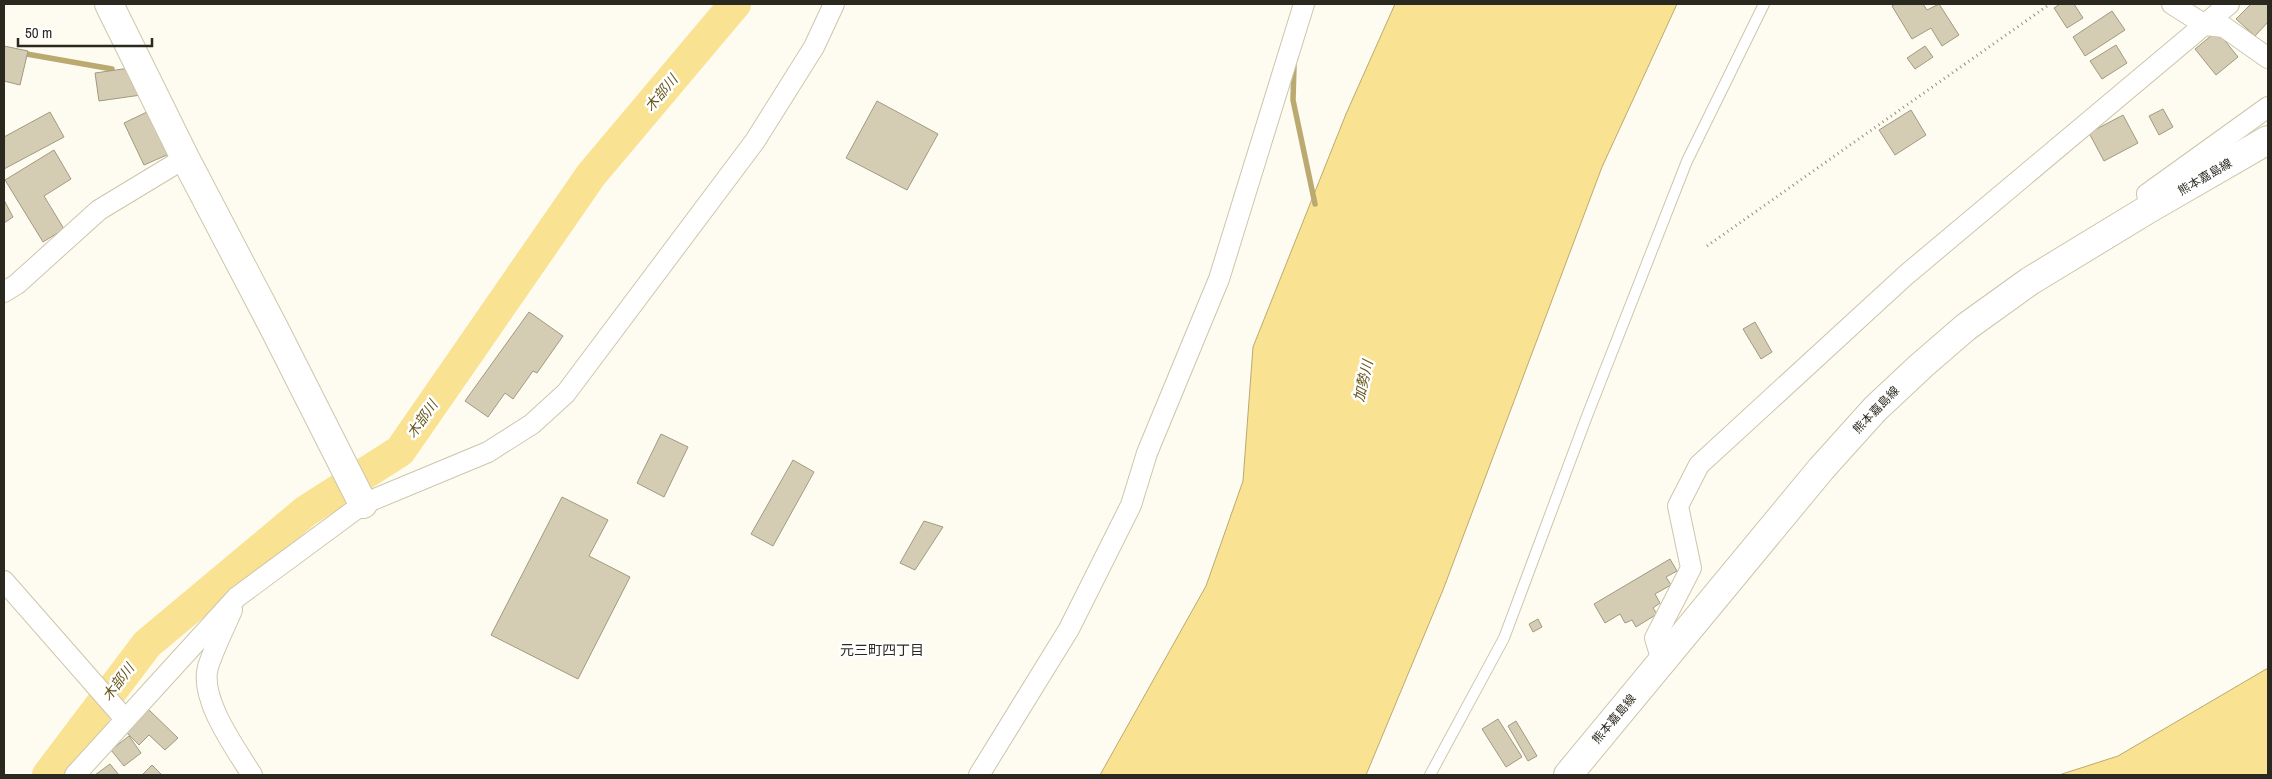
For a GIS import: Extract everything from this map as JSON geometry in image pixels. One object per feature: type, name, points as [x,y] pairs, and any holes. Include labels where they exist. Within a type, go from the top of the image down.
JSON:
[{"type":"main road","points":[[109,4],[185,158],[360,498]]},
{"type":"main road","name":"熊本嘉島線","points":[[1568,775],[1821,469],[1875,409],[1922,366],[1966,327],[2030,281],[2150,208],[2268,140]]},
{"type":"street","points":[[75,775],[237,597],[360,498],[488,452],[532,424],[566,393],[755,141],[814,47],[834,4]]},
{"type":"street","points":[[979,775],[1069,629],[1131,505],[1147,453],[1219,279],[1304,4]]},
{"type":"street","points":[[2172,4],[2205,24],[2224,27],[2268,58]]},
{"type":"street","points":[[1662,661],[1655,638],[1692,568],[1678,506],[1699,465],[1906,275],[2229,4]]},
{"type":"street","points":[[2150,208],[2147,194],[2268,107]]},
{"type":"street","points":[[4,292],[17,284],[99,210],[185,158]]},
{"type":"street","points":[[4,581],[125,719]]},
{"type":"street","points":[[237,597],[208,668],[207,686],[216,714],[252,775]]},
{"type":"lane","points":[[1430,775],[1504,638],[1587,416],[1687,161],[1764,4]]},
{"type":"path","points":[[1707,246],[2050,4]]},
{"type":"water","name":"加勢川","points":[[1395,4],[1677,4],[1602,167],[1443,590],[1366,775],[1100,775],[1206,586],[1243,481],[1253,347],[1346,114]]},
{"type":"water","points":[[2268,668],[2268,775],[2059,775],[2118,756]]},
{"type":"building","points":[[1895,4],[1923,4],[1927,10],[1939,4],[1959,35],[1942,46],[1931,28],[1912,39],[1892,6]]},
{"type":"building","points":[[2060,4],[2074,4],[2083,18],[2067,28],[2054,8]]},
{"type":"building","points":[[2251,4],[2268,4],[2268,22],[2255,36],[2236,19]]},
{"type":"building","points":[[2112,11],[2125,30],[2085,56],[2073,37]]},
{"type":"building","points":[[2217,31],[2238,57],[2216,75],[2195,49]]},
{"type":"building","points":[[2116,45],[2127,63],[2102,79],[2090,61]]},
{"type":"building","points":[[4,46],[28,51],[20,85],[4,81]]},
{"type":"building","points":[[1925,46],[1933,57],[1915,69],[1907,58]]},
{"type":"building","points":[[137,67],[141,95],[99,101],[95,73]]},
{"type":"building","points":[[877,101],[938,134],[907,190],[846,158]]},
{"type":"building","points":[[2163,109],[2173,127],[2159,135],[2149,116]]},
{"type":"building","points":[[1911,110],[1926,135],[1895,155],[1879,130]]},
{"type":"building","points":[[149,111],[169,154],[144,165],[124,123]]},
{"type":"building","points":[[50,112],[64,137],[4,169],[4,137]]},
{"type":"building","points":[[2123,115],[2138,143],[2104,161],[2089,133]]},
{"type":"building","points":[[54,150],[71,179],[44,196],[64,229],[43,242],[5,180]]},
{"type":"building","points":[[4,200],[13,217],[4,223]]},
{"type":"building","points":[[529,312],[563,336],[537,373],[533,371],[513,399],[505,393],[488,417],[465,401]]},
{"type":"building","points":[[1755,322],[1772,352],[1761,359],[1743,329]]},
{"type":"building","points":[[661,434],[688,447],[664,497],[637,483]]},
{"type":"building","points":[[793,460],[814,472],[773,546],[751,534]]},
{"type":"building","points":[[562,497],[608,520],[589,556],[630,577],[578,679],[491,635]]},
{"type":"building","points":[[924,521],[943,527],[915,570],[900,563]]},
{"type":"building","points":[[1670,559],[1677,571],[1666,577],[1671,585],[1655,594],[1660,603],[1653,608],[1657,614],[1636,627],[1632,620],[1625,623],[1620,614],[1605,623],[1594,604]]},
{"type":"building","points":[[1538,619],[1542,627],[1533,632],[1529,624]]},
{"type":"building","points":[[146,707],[178,738],[165,750],[149,735],[139,745],[124,730]]},
{"type":"building","points":[[1498,719],[1522,757],[1506,767],[1482,729]]},
{"type":"building","points":[[1516,721],[1537,756],[1528,761],[1508,726]]},
{"type":"building","points":[[129,736],[141,753],[124,766],[111,750]]},
{"type":"building","points":[[110,764],[119,775],[95,775]]},
{"type":"building","points":[[152,765],[162,775],[142,775]]},
{"type":"waterway","name":"木部川","points":[[48,775],[147,644],[306,511],[400,451],[591,175],[735,4]]},
{"type":"waterway","points":[[21,53],[112,69]]},
{"type":"waterway","points":[[1294,66],[1293,100],[1315,204]]},
{"type":"district","name":"元三町四丁目","points":[[882,650]]}]
